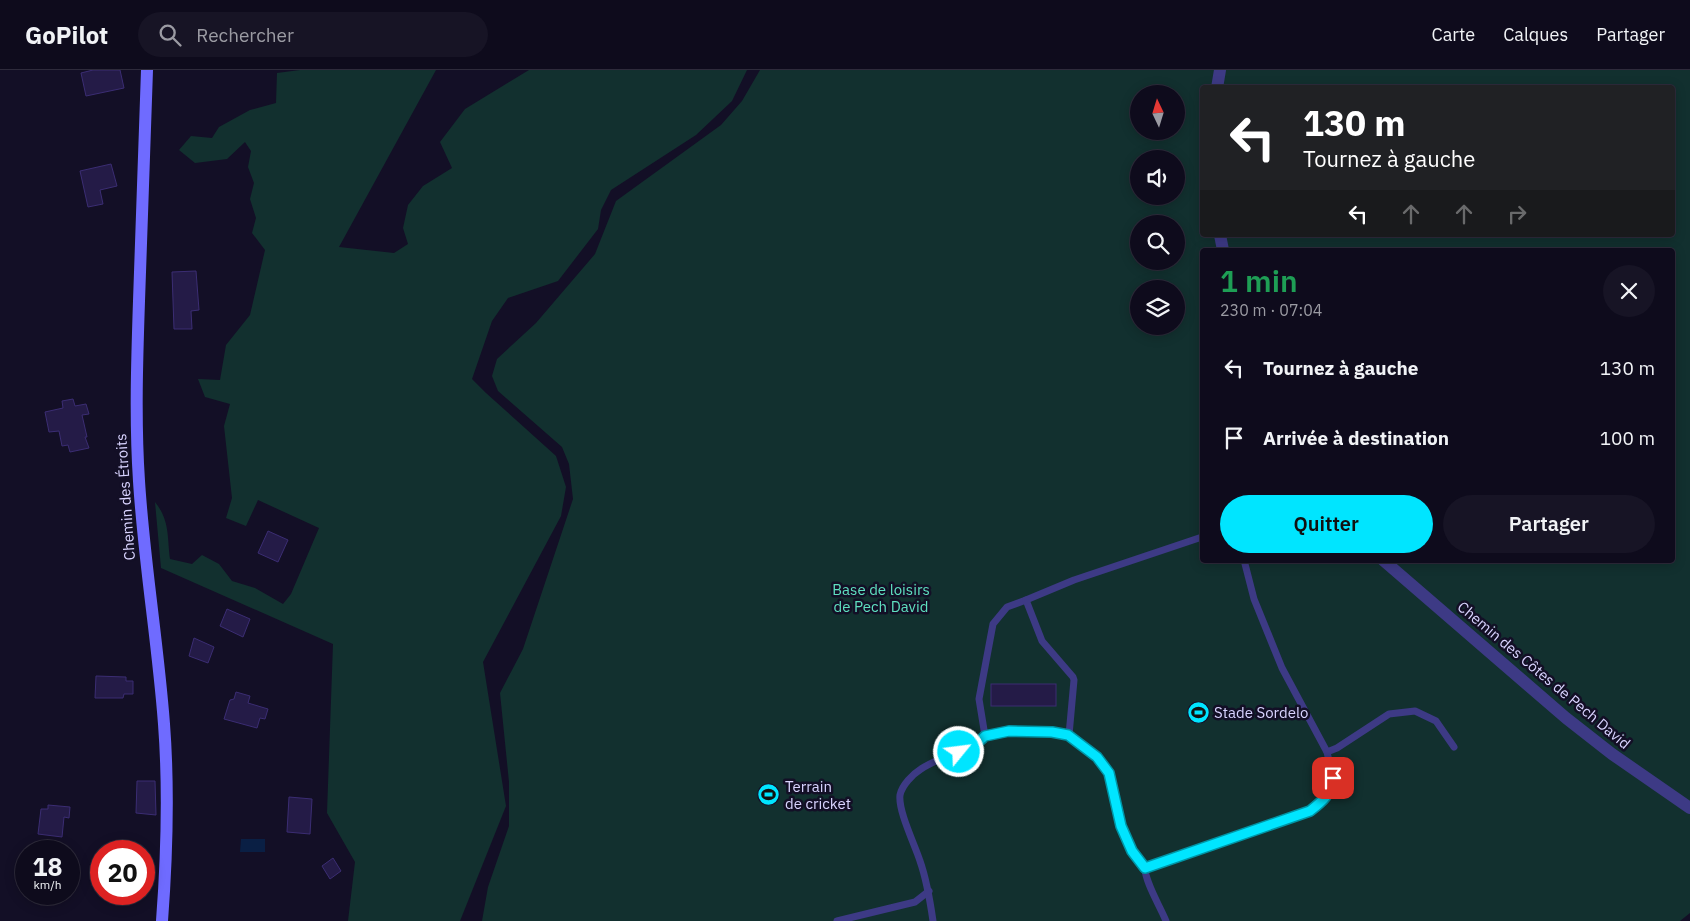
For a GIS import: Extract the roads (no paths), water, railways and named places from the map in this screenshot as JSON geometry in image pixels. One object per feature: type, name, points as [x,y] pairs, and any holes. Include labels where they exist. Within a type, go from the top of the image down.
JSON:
[{"type":"main road","name":"Chemin des Étroits","points":[[147,70],[136,364],[136,426],[145,555],[164,732],[168,794],[162,921]]},
{"type":"street","points":[[1218,85],[1220,70]]},
{"type":"street","name":"Chemin des Côtes de Pech David","points":[[1386,563],[1566,718],[1612,754],[1690,808]]},
{"type":"lane","points":[[985,736],[979,699],[993,624],[1007,607],[1074,580],[1200,538]]},
{"type":"lane","points":[[1145,868],[1310,811],[1324,800],[1331,789],[1333,778],[1328,752],[1282,668],[1254,599],[1245,563]]},
{"type":"lane","points":[[1026,600],[1042,641],[1074,680],[1068,735]]},
{"type":"lane","points":[[1328,752],[1389,714],[1415,711],[1436,721],[1454,747]]},
{"type":"lane","points":[[932,921],[929,891],[921,862],[901,809],[900,794],[909,779],[922,768],[975,745],[985,736],[1009,731],[1052,732],[1068,735],[1097,757],[1109,773],[1121,826],[1132,851],[1145,868],[1145,877],[1166,921]]},
{"type":"lane","points":[[838,921],[915,902],[929,891]]},
{"type":"water","points":[[241,839],[265,839],[265,852],[240,852]]},
{"type":"place","name":"Stade Sordelo","points":[[1198,712]]},
{"type":"place","name":"Terrain de cricket","points":[[769,795]]},
{"type":"park label","name":"Base de loisirs de Pech David","points":[[881,598]]}]
